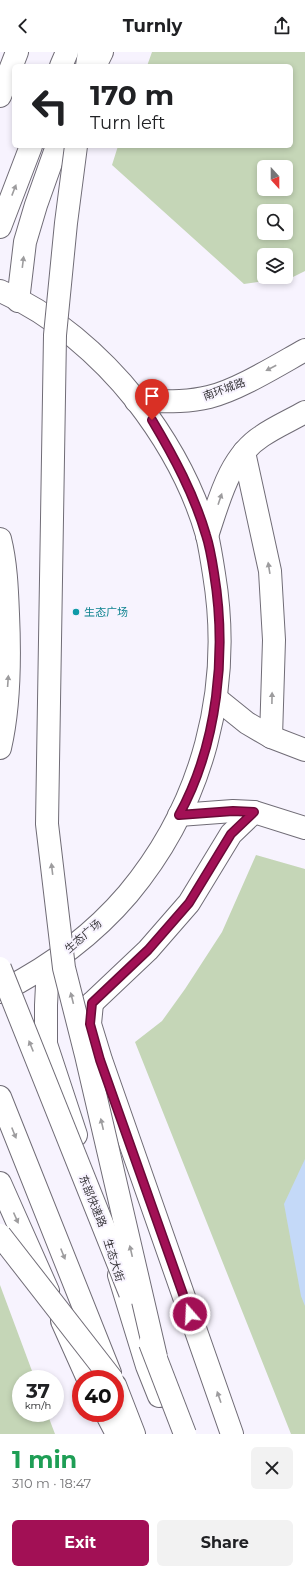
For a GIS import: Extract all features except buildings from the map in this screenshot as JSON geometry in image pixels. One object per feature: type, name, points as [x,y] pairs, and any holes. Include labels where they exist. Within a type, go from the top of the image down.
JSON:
[{"type":"main road","points":[[12,64],[17,52]]},
{"type":"main road","points":[[62,64],[67,52]]},
{"type":"main road","points":[[87,64],[89,52]]},
{"type":"main road","points":[[96,64],[102,52]]},
{"type":"main road","points":[[0,96],[12,65]]},
{"type":"main road","points":[[0,227],[30,148]]},
{"type":"main road","points":[[9,296],[36,205],[56,148]]},
{"type":"main road","points":[[76,148],[66,223],[55,335],[47,824],[64,968],[86,1055],[156,1357]]},
{"type":"main road","name":"生态广场","points":[[0,992],[48,965],[90,933],[127,894],[159,852],[184,805],[204,755],[216,698],[220,650],[218,602],[207,536],[177,462],[152,420],[121,382],[87,348],[48,318],[9,296]]},
{"type":"main road","name":"南环城路","points":[[136,401],[181,401],[210,397],[241,384],[305,350]]},
{"type":"main road","points":[[207,536],[226,482],[244,452],[261,436],[305,412]]},
{"type":"main road","points":[[244,452],[270,571],[274,640],[271,737]]},
{"type":"main road","points":[[0,538],[7,582],[10,652],[5,728],[0,748]]},
{"type":"main road","points":[[216,698],[247,723],[271,737],[305,750]]},
{"type":"main road","points":[[179,815],[233,811],[254,812],[305,828]]},
{"type":"main road","points":[[232,1434],[100,1060],[90,1024],[92,1003],[148,950],[189,903],[231,834],[254,812]]},
{"type":"main road","name":"生态大街","points":[[48,965],[46,1044],[65,1098],[147,1366],[175,1434]]},
{"type":"main road","name":"东部快速路","points":[[0,968],[156,1357],[184,1434]]},
{"type":"main road","points":[[0,1097],[109,1370]]},
{"type":"main road","points":[[0,1183],[84,1370]]},
{"type":"main road","points":[[0,1235],[106,1370]]},
{"type":"main road","points":[[124,1408],[134,1434]]},
{"type":"main road","points":[[111,1422],[117,1434]]},
{"type":"green space","points":[[152,52],[305,52],[305,271],[293,277],[293,248],[257,248],[257,282],[244,284],[112,165],[117,148],[293,148],[293,64],[148,64]]},
{"type":"green space","points":[[256,855],[305,869],[305,1434],[291,1434],[135,1042],[162,1021],[222,932]]},
{"type":"green space","points":[[0,1285],[32,1370],[12,1370],[12,1422],[50,1422],[55,1434],[0,1434]]},
{"type":"water","points":[[305,1159],[305,1306],[301,1296],[284,1204]]},
{"type":"place","name":"生态广场","points":[[76,612]]},
{"type":"route","points":[[152,420],[177,462],[207,536],[218,602],[220,650],[216,698],[204,755],[179,815],[233,811],[254,812],[231,834],[189,903],[148,950],[92,1003],[90,1024],[100,1060],[190,1314]]}]
